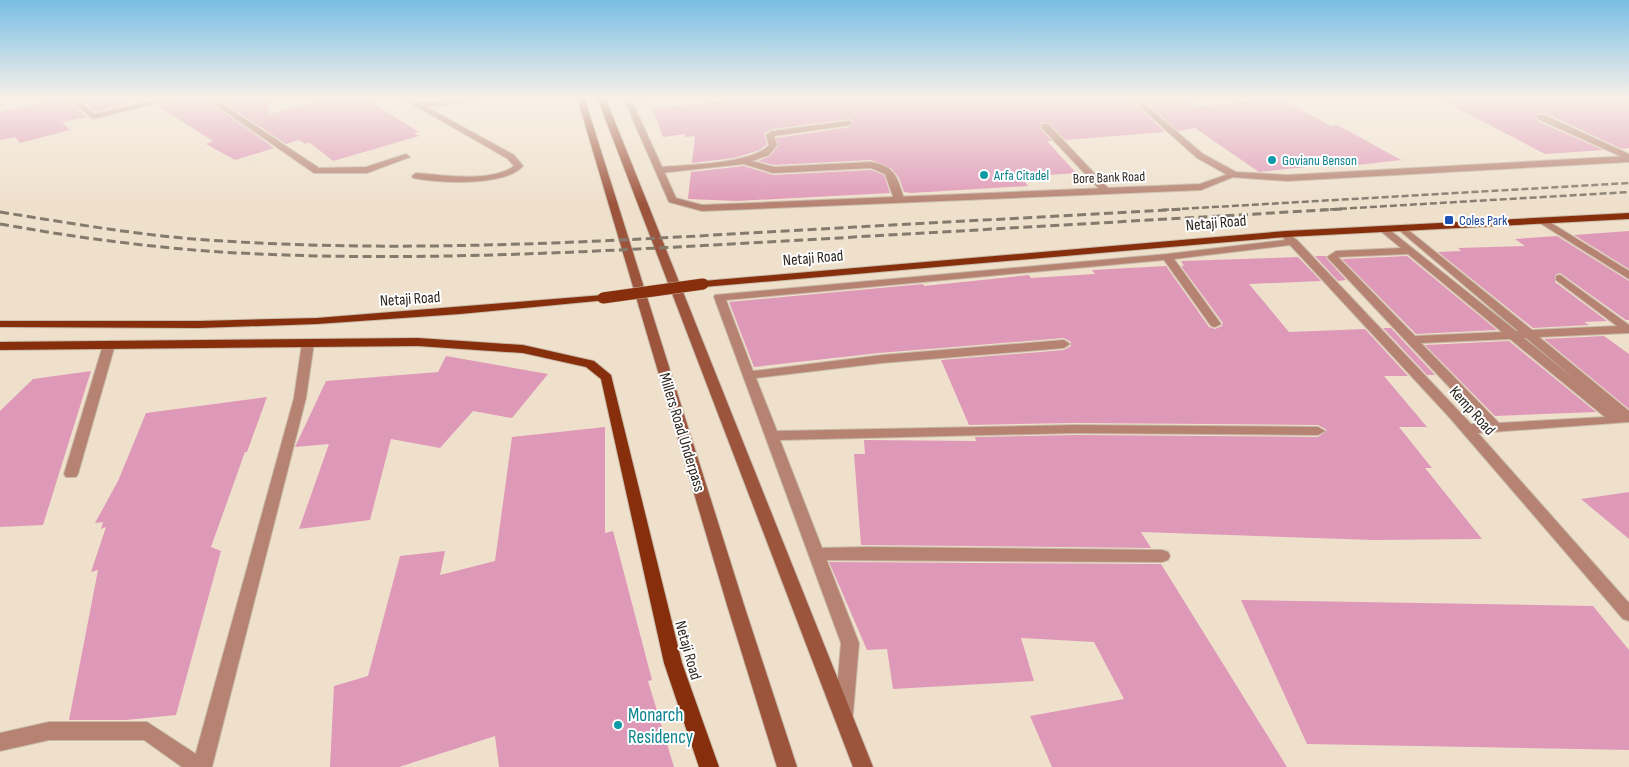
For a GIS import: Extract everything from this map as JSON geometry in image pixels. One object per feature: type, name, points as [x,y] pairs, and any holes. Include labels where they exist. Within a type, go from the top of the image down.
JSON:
[{"type":"main road","name":"Millers Road Underpass","points":[[591,133],[654,334],[746,643],[787,767]]},
{"type":"main road","points":[[615,133],[862,767]]},
{"type":"main road","name":"Netaji Road","points":[[0,324],[175,325],[316,321],[436,314],[603,298],[703,284],[1383,229],[1629,216]]},
{"type":"main road","name":"Netaji Road","points":[[0,346],[418,342],[524,348],[590,364],[607,378],[673,663],[709,767]]},
{"type":"street","points":[[261,133],[317,171],[367,170],[406,157]]},
{"type":"street","points":[[416,176],[500,177],[515,171],[519,166],[511,157],[467,133]]},
{"type":"street","name":"Bore Bank Road","points":[[643,133],[672,200],[702,208],[1201,187],[1234,175],[1287,178],[1629,158]]},
{"type":"street","points":[[660,170],[744,161],[766,153],[773,145],[770,136],[777,133]]},
{"type":"street","points":[[1051,133],[1106,191]]},
{"type":"street","points":[[1173,133],[1200,156],[1234,175]]},
{"type":"street","points":[[1576,133],[1629,158]]},
{"type":"street","points":[[744,161],[773,170],[884,166],[890,172],[899,199]]},
{"type":"street","points":[[1543,221],[1629,276]]},
{"type":"street","points":[[1402,228],[1529,334],[1625,419]]},
{"type":"street","points":[[1383,229],[1513,335],[1625,419]]},
{"type":"street","points":[[843,721],[850,643],[719,298],[1167,257],[1289,238]]},
{"type":"street","name":"Kemp Road","points":[[1289,238],[1468,429],[1629,614]]},
{"type":"street","points":[[1410,250],[1336,254],[1332,258],[1495,427]]},
{"type":"street","points":[[1167,257],[1215,324]]},
{"type":"street","points":[[1560,278],[1629,329]]},
{"type":"street","points":[[1412,340],[1629,329]]},
{"type":"street","points":[[202,767],[296,416],[308,343]]},
{"type":"street","points":[[748,375],[882,359],[1064,344]]},
{"type":"street","points":[[71,474],[109,345]]},
{"type":"street","points":[[1468,429],[1625,419]]},
{"type":"street","points":[[772,436],[1074,429],[1318,431]]},
{"type":"street","points":[[817,554],[1162,556]]},
{"type":"street","points":[[0,742],[49,731],[147,730],[198,767]]},
{"type":"building","points":[[0,133],[59,133],[20,143],[15,137],[0,140]]},
{"type":"building","points":[[200,133],[253,133],[274,148],[235,160],[206,144],[213,141]]},
{"type":"building","points":[[269,133],[415,133],[419,136],[333,161],[309,142],[305,144],[299,140],[286,144]]},
{"type":"building","points":[[661,133],[766,133],[764,134],[767,144],[760,150],[734,158],[692,163],[695,136],[685,137],[685,134],[663,137]]},
{"type":"building","points":[[811,133],[1044,133],[1052,141],[1047,141],[1076,173],[1021,177],[1028,186],[911,193],[904,192],[899,178],[892,169],[871,160],[774,165],[758,161],[770,156],[778,146],[776,138]]},
{"type":"building","points":[[1058,133],[1155,133],[1065,140]]},
{"type":"building","points":[[1202,133],[1352,133],[1401,160],[1358,165],[1353,162],[1259,172]]},
{"type":"building","points":[[1504,133],[1564,133],[1603,150],[1545,154]]},
{"type":"building","points":[[1587,133],[1629,133],[1629,148],[1622,149]]},
{"type":"building","points":[[744,166],[773,175],[871,170],[884,175],[890,193],[737,201],[688,199],[691,172]]},
{"type":"building","points":[[1629,231],[1629,269],[1574,235]]},
{"type":"building","points":[[1557,236],[1629,281],[1629,320],[1626,320],[1560,273],[1555,275],[1555,282],[1607,321],[1584,322],[1589,325],[1533,328],[1438,252],[1461,251],[1458,248],[1525,246],[1515,239]]},
{"type":"building","points":[[1315,256],[1326,256],[1346,280],[1338,281]]},
{"type":"building","points":[[1407,256],[1497,330],[1416,334],[1342,259]]},
{"type":"building","points":[[1298,257],[1321,281],[1249,284],[1289,332],[1365,329],[1408,376],[1384,376],[1427,427],[1399,427],[1432,468],[1425,468],[1482,539],[1374,540],[1141,532],[1151,548],[861,545],[854,454],[865,454],[864,440],[976,441],[975,437],[1075,435],[1318,437],[1327,430],[1318,425],[1075,423],[969,425],[941,360],[1064,350],[1071,346],[1071,342],[1064,338],[879,353],[754,367],[729,302],[923,284],[924,286],[1029,275],[1031,278],[1095,274],[1092,270],[1166,266],[1209,327],[1215,329],[1222,326],[1223,323],[1181,266],[1184,266],[1181,261]]},
{"type":"building","points":[[1383,328],[1391,328],[1435,375],[1427,375]]},
{"type":"building","points":[[1604,336],[1629,354],[1629,409],[1544,339]]},
{"type":"building","points":[[1509,341],[1596,412],[1495,416],[1425,345]]},
{"type":"building","points":[[446,356],[548,374],[512,418],[473,411],[440,448],[391,439],[370,520],[299,529],[329,444],[295,447],[326,381],[438,372]]},
{"type":"building","points":[[91,371],[43,525],[0,527],[0,411],[33,379]]},
{"type":"building","points":[[267,397],[211,547],[221,551],[176,715],[126,720],[69,720],[98,570],[91,572],[106,527],[101,529],[103,522],[95,523],[118,481],[146,413]]},
{"type":"building","points":[[605,427],[605,533],[613,531],[652,680],[648,681],[674,767],[499,767],[495,736],[399,767],[330,767],[334,686],[368,676],[400,556],[445,551],[440,575],[495,561],[512,437]]},
{"type":"building","points":[[1629,492],[1629,539],[1581,499]]},
{"type":"building","points":[[829,562],[1161,564],[1287,767],[1052,767],[1030,716],[1124,699],[1094,642],[1021,638],[1034,681],[893,689],[887,649],[867,650]]},
{"type":"building","points":[[1241,600],[1593,606],[1629,650],[1629,750],[1307,744]]},
{"type":"railway","points":[[1162,210],[1629,183]]},
{"type":"railway","points":[[1320,210],[1629,192]]},
{"type":"railway","points":[[0,212],[181,238],[277,244],[417,246],[627,240],[1184,209]]},
{"type":"railway","points":[[0,224],[110,241],[221,252],[290,255],[427,256],[495,255],[768,242],[1342,209]]},
{"type":"place","name":"Govianu Benson","points":[[1272,160]]},
{"type":"place","name":"Arfa Citadel","points":[[984,175]]},
{"type":"place","name":"Coles Park","points":[[1449,220]]},
{"type":"place","name":"Monarch Residency","points":[[618,725]]}]
